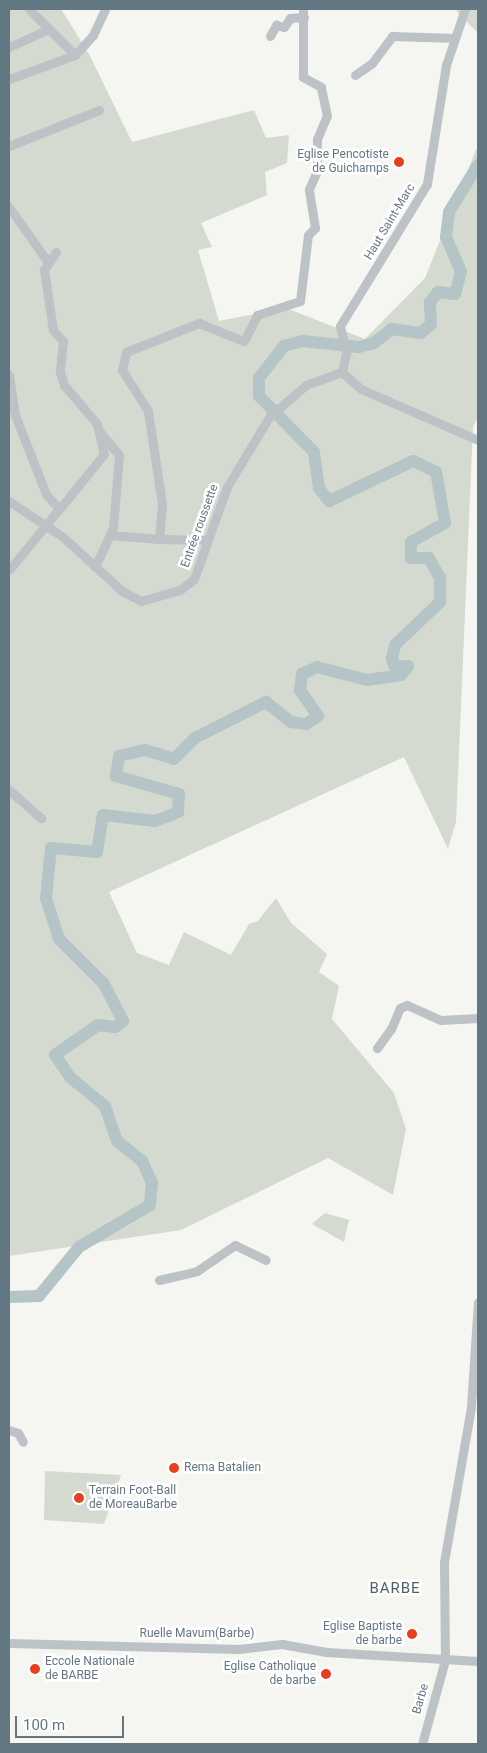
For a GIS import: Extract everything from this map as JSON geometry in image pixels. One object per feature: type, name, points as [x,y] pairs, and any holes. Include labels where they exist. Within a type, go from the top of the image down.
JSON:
[{"type":"street","points":[[30,9],[75,55]]},
{"type":"street","points":[[9,79],[75,55],[93,35],[105,9]]},
{"type":"street","name":"Haut Saint-Marc","points":[[342,372],[346,353],[340,326],[427,184],[446,65],[465,9]]},
{"type":"street","points":[[159,539],[162,504],[148,411],[122,370],[126,352],[199,323],[244,340],[256,316],[300,301],[303,261],[308,235],[314,228],[309,189],[317,170],[317,139],[327,116],[320,87],[302,77],[303,13],[290,18],[284,27],[276,25],[270,36]]},
{"type":"street","points":[[9,47],[49,28]]},
{"type":"street","points":[[355,75],[372,63],[392,36],[455,38]]},
{"type":"street","points":[[9,146],[99,110]]},
{"type":"street","points":[[9,207],[48,262]]},
{"type":"street","points":[[56,252],[44,270],[53,330],[63,341],[60,372],[64,385],[119,456],[110,535],[95,567]]},
{"type":"street","points":[[342,372],[361,388],[478,440]]},
{"type":"street","name":"Entrée roussette","points":[[9,501],[63,537],[122,591],[141,601],[180,590],[194,579],[227,487],[269,417],[306,385],[342,372]]},
{"type":"street","points":[[9,375],[15,415],[46,494],[57,512]]},
{"type":"street","points":[[9,570],[104,454],[98,428]]},
{"type":"street","points":[[110,535],[208,540]]},
{"type":"street","points":[[9,790],[41,818]]},
{"type":"street","points":[[377,1048],[391,1030],[400,1008],[406,1005],[441,1020],[478,1018]]},
{"type":"street","points":[[160,1280],[197,1271],[235,1245],[266,1260]]},
{"type":"street","name":"Barbe","points":[[422,1744],[445,1660],[444,1562],[475,1408],[478,1302]]},
{"type":"street","points":[[9,1430],[18,1433],[23,1442]]},
{"type":"street","name":"Ruelle Mavum(Barbe)","points":[[9,1643],[239,1649],[282,1644],[326,1652],[478,1661]]},
{"type":"shaded area","points":[[9,9],[61,9],[89,54],[132,142],[254,110],[266,138],[289,135],[287,163],[265,172],[267,195],[201,223],[212,247],[198,250],[219,321],[286,308],[365,339],[425,278],[478,145],[478,417],[473,427],[456,822],[448,849],[404,757],[109,892],[137,953],[169,965],[184,932],[231,955],[249,924],[258,921],[276,898],[291,923],[327,954],[319,972],[339,986],[332,1019],[394,1093],[406,1129],[393,1195],[328,1158],[181,1230],[9,1256]]},
{"type":"shaded area","points":[[457,9],[478,9],[478,33],[457,12]]},
{"type":"shaded area","points":[[325,1213],[349,1220],[344,1242],[312,1224]]},
{"type":"shaded area","name":"Terrain Foot-Ball de MoreauBarbe","points":[[45,1471],[121,1475],[104,1524],[44,1520]]},
{"type":"waterway","points":[[9,1297],[39,1296],[79,1247],[150,1205],[152,1183],[142,1161],[117,1141],[105,1106],[70,1077],[55,1055],[98,1025],[115,1027],[123,1021],[104,984],[59,939],[46,898],[51,848],[97,852],[103,815],[155,821],[178,812],[179,794],[116,776],[119,756],[145,750],[174,759],[195,738],[266,702],[291,722],[306,724],[318,716],[300,690],[302,674],[317,667],[367,680],[401,675],[408,666],[395,667],[392,659],[395,645],[440,602],[440,578],[429,558],[411,558],[411,542],[445,523],[436,472],[413,461],[329,501],[319,488],[314,452],[259,396],[259,378],[284,346],[303,341],[359,347],[374,343],[392,329],[421,333],[431,324],[430,302],[438,292],[455,294],[461,272],[446,237],[449,212],[478,165]]},
{"type":"place","name":"Eglise Pencotiste de Guichamps","points":[[399,162]]},
{"type":"place","name":"Rema Batalien","points":[[174,1468]]},
{"type":"place","name":"Terrain Foot-Ball de MoreauBarbe","points":[[79,1498]]},
{"type":"place","name":"Eglise Baptiste de barbe","points":[[412,1634]]},
{"type":"place","name":"Eccole Nationale de BARBE","points":[[35,1669]]},
{"type":"place","name":"Eglise Catholique de barbe","points":[[326,1674]]},
{"type":"district","name":"BARBE","points":[[395,1589]]}]
